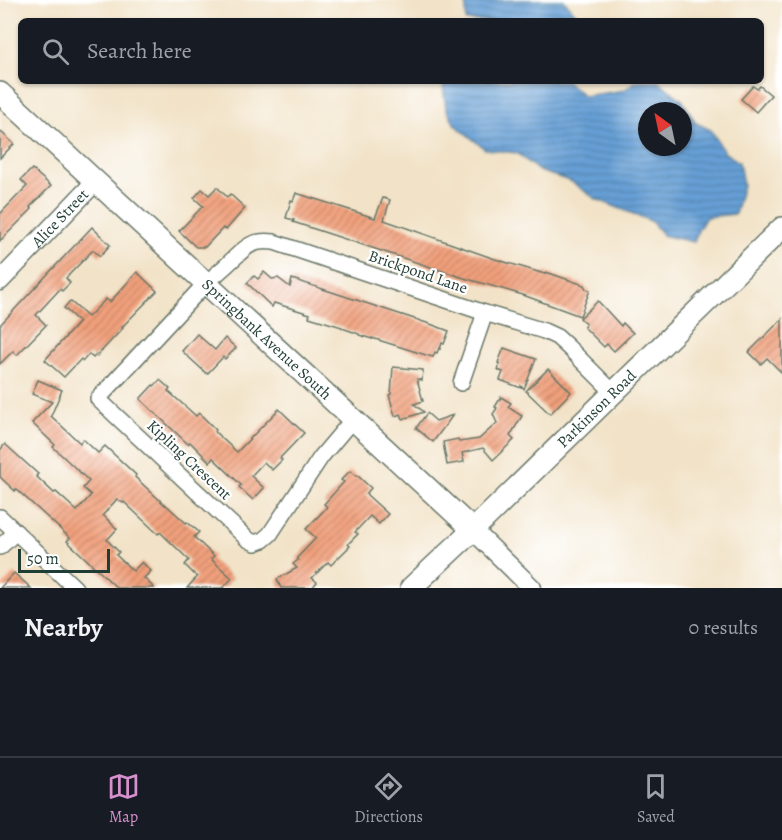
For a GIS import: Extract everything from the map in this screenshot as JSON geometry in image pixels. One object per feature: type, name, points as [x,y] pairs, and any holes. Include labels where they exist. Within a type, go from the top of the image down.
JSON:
[{"type":"main road","name":"Springbank Avenue South","points":[[0,93],[473,530]]},
{"type":"main road","name":"Parkinson Road","points":[[411,588],[782,228]]},
{"type":"street","name":"Alice Street","points":[[0,281],[95,182]]},
{"type":"street","name":"Brickpond Lane","points":[[205,284],[243,248],[252,243],[272,241],[485,313],[540,329],[556,337],[572,350],[613,392]]},
{"type":"street","name":"Kipling Crescent","points":[[205,284],[98,399],[238,531],[255,543],[264,540],[321,457],[353,419]]},
{"type":"street","points":[[461,383],[485,313]]},
{"type":"street","points":[[0,517],[75,588]]},
{"type":"street","name":"Springbank Avenue South","points":[[473,530],[532,588]]},
{"type":"street","points":[[0,547],[16,532]]},
{"type":"water","points":[[466,0],[564,0],[579,18],[466,18]]},
{"type":"water","points":[[446,84],[570,84],[584,96],[624,90],[633,84],[662,84],[683,102],[638,102],[638,156],[692,156],[692,116],[696,123],[711,130],[725,153],[739,162],[743,185],[735,214],[706,217],[694,242],[663,235],[651,221],[596,199],[570,181],[539,171],[517,153],[485,149],[455,125],[446,108],[443,87]]},
{"type":"building","points":[[753,86],[757,89],[760,86],[771,95],[756,112],[741,99]]},
{"type":"building","points":[[0,131],[14,144],[0,158]]},
{"type":"building","points":[[32,169],[51,186],[0,241],[0,214],[27,186],[21,180]]},
{"type":"building","points":[[217,187],[227,197],[230,194],[245,208],[226,230],[223,228],[205,247],[196,247],[179,231],[203,206],[194,198],[202,189],[209,195]]},
{"type":"building","points":[[296,193],[375,218],[383,198],[390,200],[384,220],[495,259],[545,274],[546,272],[584,285],[590,290],[580,316],[523,295],[293,222],[294,220],[286,218],[291,200],[293,201]]},
{"type":"building","points":[[92,227],[110,245],[100,256],[93,250],[66,278],[70,283],[62,291],[60,289],[36,315],[46,325],[17,355],[13,351],[0,364],[0,325]]},
{"type":"building","points":[[137,272],[157,291],[97,356],[93,358],[89,354],[83,361],[81,359],[64,377],[45,360],[79,322],[64,308],[70,301],[88,317],[106,299],[110,302]]},
{"type":"building","points":[[264,272],[272,279],[278,278],[290,287],[292,279],[449,331],[444,344],[442,343],[433,357],[359,335],[309,317],[310,314],[274,303],[272,307],[247,283],[254,276],[258,279]]},
{"type":"building","points":[[598,301],[621,326],[623,323],[633,333],[614,351],[607,344],[604,347],[584,327],[586,324],[580,318]]},
{"type":"building","points":[[782,319],[782,373],[767,358],[761,364],[749,352]]},
{"type":"building","points":[[197,334],[215,350],[225,338],[236,348],[225,359],[223,357],[207,374],[182,351]]},
{"type":"building","points":[[504,348],[536,359],[524,389],[500,380],[503,372],[498,370],[500,364],[498,363]]},
{"type":"building","points":[[393,367],[423,370],[422,380],[417,379],[423,401],[414,404],[424,412],[403,419],[401,414],[395,416],[389,395],[391,394]]},
{"type":"building","points":[[548,369],[571,392],[550,414],[526,391]]},
{"type":"building","points":[[38,380],[62,390],[51,416],[80,443],[83,439],[98,453],[105,446],[165,505],[199,532],[194,537],[214,556],[211,559],[232,578],[223,588],[187,588],[197,577],[185,565],[189,560],[160,532],[158,534],[124,502],[117,499],[103,515],[117,529],[107,540],[119,552],[116,555],[133,571],[142,562],[151,571],[144,578],[154,588],[117,588],[67,541],[70,538],[0,477],[0,450],[5,444],[38,474],[36,476],[54,493],[56,492],[77,511],[91,495],[83,488],[89,481],[53,447],[55,445],[32,423],[52,402],[32,394]]},
{"type":"building","points":[[160,380],[170,389],[168,391],[196,416],[199,413],[237,452],[279,409],[304,433],[272,470],[264,462],[251,476],[264,488],[253,500],[213,458],[210,462],[140,399]]},
{"type":"building","points":[[501,397],[511,403],[508,407],[522,416],[510,436],[514,440],[493,460],[483,448],[462,453],[464,462],[447,465],[443,442],[479,439],[497,423],[493,414]]},
{"type":"building","points":[[427,413],[436,421],[453,415],[433,442],[416,428]]},
{"type":"building","points":[[350,471],[371,488],[366,494],[388,514],[379,524],[370,516],[355,532],[358,534],[348,544],[350,546],[331,565],[328,562],[312,578],[317,582],[312,588],[281,588],[277,579],[297,568],[293,564],[316,538],[306,529],[327,507],[324,504],[344,482],[341,480]]},
{"type":"building","points":[[14,573],[31,588],[0,588]]}]
